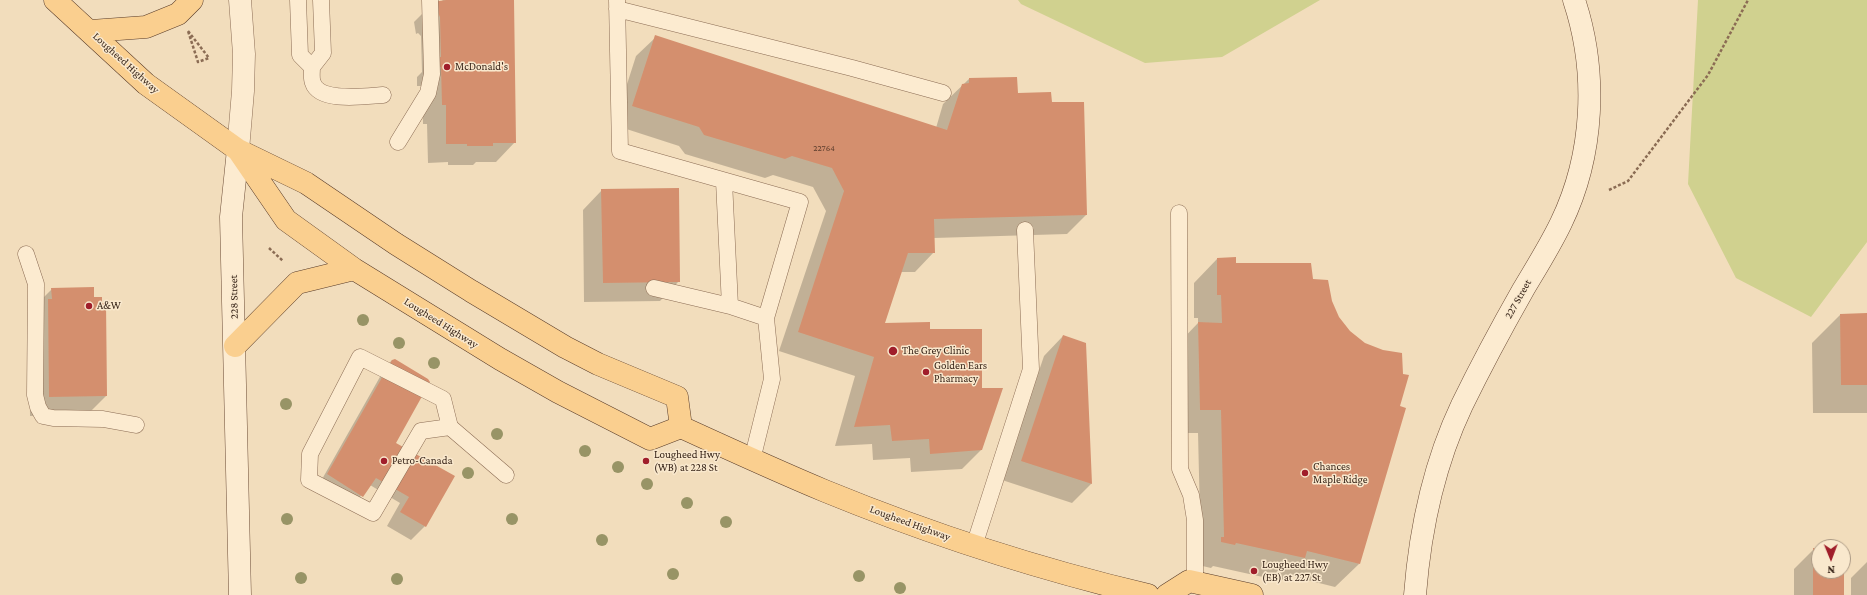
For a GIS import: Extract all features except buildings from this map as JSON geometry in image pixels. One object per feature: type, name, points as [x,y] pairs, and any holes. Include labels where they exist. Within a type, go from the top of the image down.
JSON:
[{"type":"main road","name":"Lougheed Highway","points":[[55,0],[91,31],[146,84],[238,150],[306,182],[396,244],[471,291],[559,343],[598,364],[677,397],[681,427]]},
{"type":"main road","points":[[91,31],[146,27],[178,14],[192,0]]},
{"type":"main road","name":"228 Street","points":[[240,0],[244,76],[231,217],[240,595]]},
{"type":"main road","name":"227 Street","points":[[1415,595],[1424,521],[1432,488],[1452,430],[1490,350],[1561,223],[1576,185],[1586,146],[1590,98],[1587,57],[1580,17],[1574,0]]},
{"type":"main road","name":"Lougheed Highway","points":[[238,150],[286,220],[354,269],[482,348],[558,392],[650,439],[681,427],[752,460],[838,497],[974,546],[1044,568],[1148,595]]},
{"type":"main road","points":[[235,346],[297,283],[354,269]]},
{"type":"main road","points":[[1167,595],[1189,581],[1252,595]]},
{"type":"lane","points":[[298,0],[300,55],[312,67],[313,82],[316,89],[326,95],[336,97],[383,96]]},
{"type":"lane","points":[[312,67],[323,53],[321,0]]},
{"type":"lane","points":[[398,142],[428,93],[432,74],[430,0]]},
{"type":"lane","points":[[752,460],[772,379],[766,318],[800,202],[620,151],[617,4],[943,93]]},
{"type":"lane","points":[[724,180],[730,306]]},
{"type":"lane","points":[[1179,214],[1180,469],[1191,495],[1195,520],[1195,583]]},
{"type":"lane","points":[[974,546],[1031,369],[1026,230]]},
{"type":"lane","points":[[26,254],[36,284],[35,395],[38,407],[43,416],[53,418],[103,420],[136,425]]},
{"type":"lane","points":[[654,288],[730,306],[766,318]]},
{"type":"lane","points":[[450,427],[420,431],[373,513],[309,480],[310,454],[360,357],[443,399],[450,427],[506,475]]},
{"type":"path","points":[[1609,190],[1628,181],[1708,75],[1748,0]]},
{"type":"path","points":[[188,31],[205,53],[209,58],[198,62],[188,31]]},
{"type":"path","points":[[268,248],[286,265]]},
{"type":"green space","points":[[1018,0],[1320,0],[1222,57],[1145,63],[1021,4]]},
{"type":"green space","points":[[1698,0],[1867,0],[1867,242],[1811,317],[1736,278],[1688,184]]},
{"type":"place","name":"McDonald's","points":[[447,67]]},
{"type":"place","name":"A&W","points":[[89,306]]},
{"type":"place","name":"The Grey Clinic","points":[[893,351]]},
{"type":"place","name":"Golden Ears Pharmacy","points":[[926,372]]},
{"type":"place","name":"Petro-Canada","points":[[384,461]]},
{"type":"place","name":"Lougheed Hwy (WB) at 228 St","points":[[646,461]]},
{"type":"place","name":"Chances Maple Ridge","points":[[1305,473]]},
{"type":"place","name":"Lougheed Hwy (EB) at 227 St","points":[[1254,571]]}]
